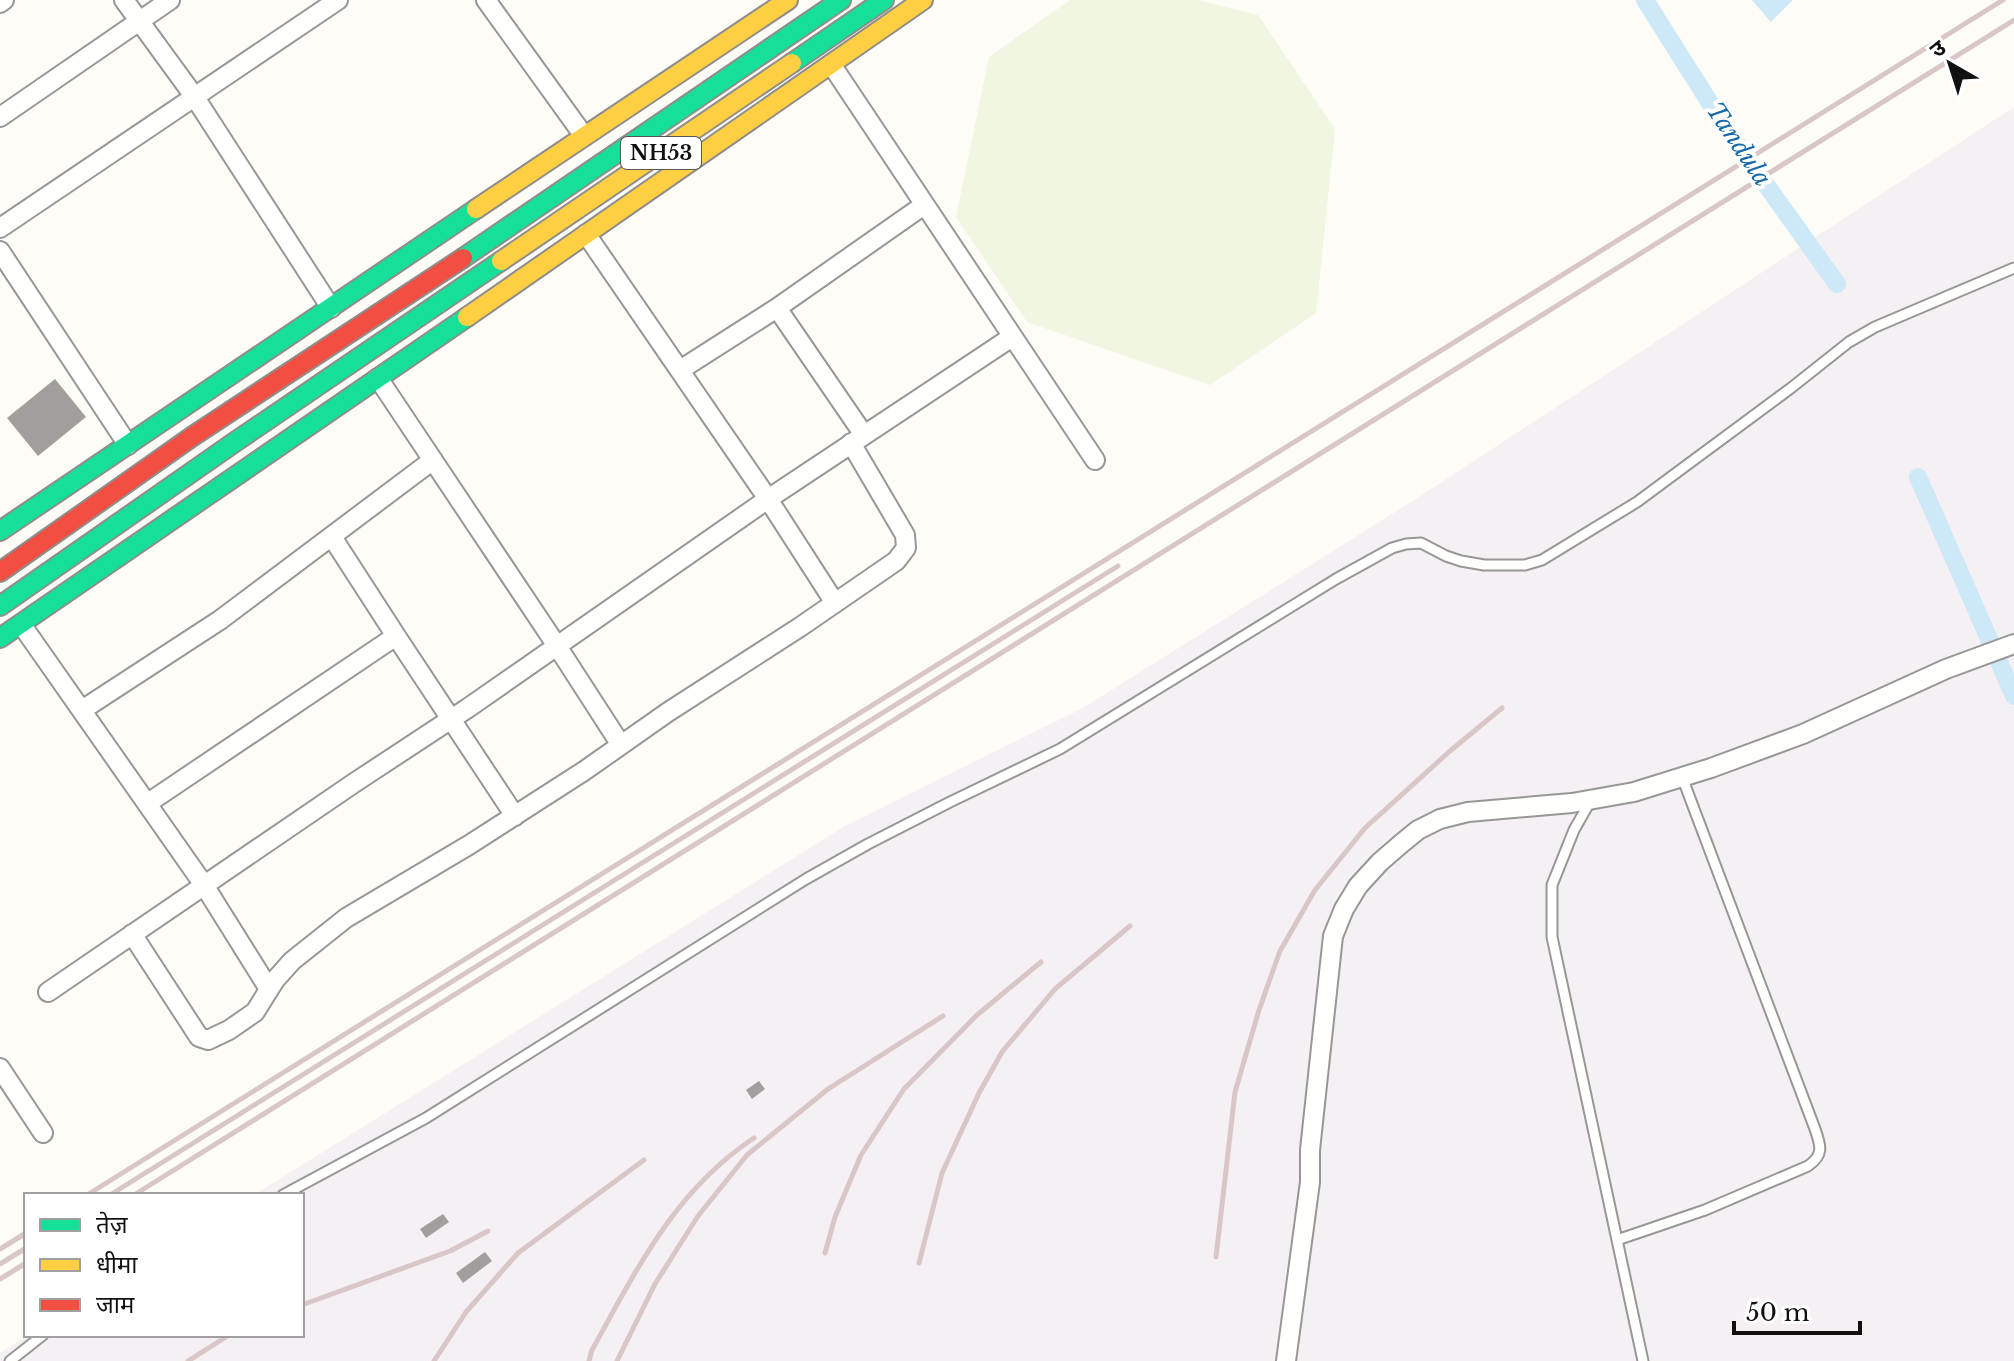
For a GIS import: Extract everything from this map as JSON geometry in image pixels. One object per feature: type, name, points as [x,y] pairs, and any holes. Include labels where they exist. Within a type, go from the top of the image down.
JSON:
[{"type":"main road","name":"NH53","points":[[0,572],[193,436],[841,0]]},
{"type":"main road","name":"NH53","points":[[0,606],[232,444],[884,0]]},
{"type":"main road","points":[[0,638],[923,0]]},
{"type":"main road","points":[[0,531],[476,207],[786,1]]},
{"type":"street","points":[[124,0],[194,96],[331,308]]},
{"type":"street","points":[[0,117],[170,0]]},
{"type":"street","points":[[0,228],[338,0]]},
{"type":"street","points":[[486,0],[584,136]]},
{"type":"street","points":[[831,64],[1095,460]]},
{"type":"street","points":[[680,370],[777,308],[924,205]]},
{"type":"street","points":[[586,234],[768,499],[835,603]]},
{"type":"street","points":[[0,251],[128,445]]},
{"type":"street","points":[[132,934],[192,1029],[203,1039],[214,1039],[255,1012],[292,961],[346,918],[515,816],[896,561],[903,554],[907,542],[900,525],[858,439],[777,308]]},
{"type":"street","points":[[48,992],[452,719],[768,499],[1012,337]]},
{"type":"street","points":[[378,378],[621,745]]},
{"type":"street","points":[[82,710],[220,620],[433,460]]},
{"type":"street","points":[[332,537],[515,816]]},
{"type":"street","points":[[21,624],[204,885],[269,989]]},
{"type":"street","points":[[148,803],[396,636]]},
{"type":"street","points":[[1286,1361],[1310,1182],[1310,1150],[1333,936],[1358,886],[1380,862],[1418,830],[1440,819],[1487,809],[1591,800],[1634,792],[1803,734],[1946,669],[2014,644]]},
{"type":"street","points":[[0,1068],[43,1133]]},
{"type":"lane","points":[[287,1193],[426,1118],[806,879],[950,802],[1060,749],[1336,579],[1392,548],[1421,543],[1446,556],[1484,565],[1525,565],[1542,560],[1637,502],[1849,342],[1875,327],[2014,268]]},
{"type":"lane","points":[[1617,1240],[1705,1210],[1808,1166],[1820,1152],[1820,1143],[1682,777]]},
{"type":"lane","points":[[1591,800],[1574,830],[1552,885],[1552,937],[1643,1361]]},
{"type":"lane","points":[[10,1361],[40,1337]]},
{"type":"shaded area","points":[[2014,107],[2014,1361],[0,1361],[0,1353],[26,1337],[304,1337],[304,1193],[257,1193],[845,826],[1083,708],[1419,497]]},
{"type":"green space","points":[[1070,0],[1198,0],[1258,15],[1335,129],[1316,313],[1210,385],[1027,322],[956,217],[989,57]]},
{"type":"water","points":[[1752,0],[1793,0],[1771,22]]},
{"type":"building","points":[[55,379],[86,417],[38,456],[7,418]]},
{"type":"building","points":[[759,1081],[765,1089],[752,1099],[746,1090]]},
{"type":"building","points":[[443,1214],[449,1222],[426,1238],[420,1229]]},
{"type":"building","points":[[485,1252],[492,1261],[463,1283],[456,1273]]},
{"type":"waterway","name":"Tandula","points":[[1645,0],[1727,130],[1837,284]]},
{"type":"waterway","name":"Tandula","points":[[1918,477],[2014,696]]},
{"type":"railway","points":[[90,1193],[2003,0]]},
{"type":"railway","points":[[137,1193],[2014,20]]},
{"type":"railway","points":[[113,1193],[1118,566]]},
{"type":"railway","points":[[1216,1257],[1235,1092],[1280,951],[1315,890],[1365,828],[1502,708]]},
{"type":"railway","points":[[919,1263],[942,1173],[1002,1052],[1055,989],[1130,926]]},
{"type":"railway","points":[[825,1253],[835,1217],[861,1155],[904,1089],[977,1015],[1041,962]]},
{"type":"railway","points":[[617,1361],[655,1284],[698,1216],[747,1155],[828,1089],[943,1016]]},
{"type":"railway","points":[[589,1361],[592,1350],[660,1233],[702,1182],[754,1138]]},
{"type":"railway","points":[[434,1361],[466,1312],[518,1253],[644,1160]]},
{"type":"railway","points":[[304,1304],[450,1251],[488,1231]]},
{"type":"railway","points":[[0,1249],[24,1234]]},
{"type":"railway","points":[[0,1264],[24,1249]]},
{"type":"railway","points":[[0,1279],[24,1264]]},
{"type":"railway","points":[[188,1361],[226,1337]]},
{"type":"traffic: fast","points":[[463,258],[841,0]]},
{"type":"traffic: fast","points":[[792,63],[884,0]]},
{"type":"traffic: fast","points":[[0,531],[476,209]]},
{"type":"traffic: fast","points":[[0,606],[501,261]]},
{"type":"traffic: fast","points":[[0,638],[467,317]]},
{"type":"traffic: slow","points":[[476,209],[788,0]]},
{"type":"traffic: slow","points":[[467,317],[923,0]]},
{"type":"traffic: slow","points":[[501,261],[792,63]]},
{"type":"traffic: jam","points":[[0,572],[193,436],[463,258]]}]
